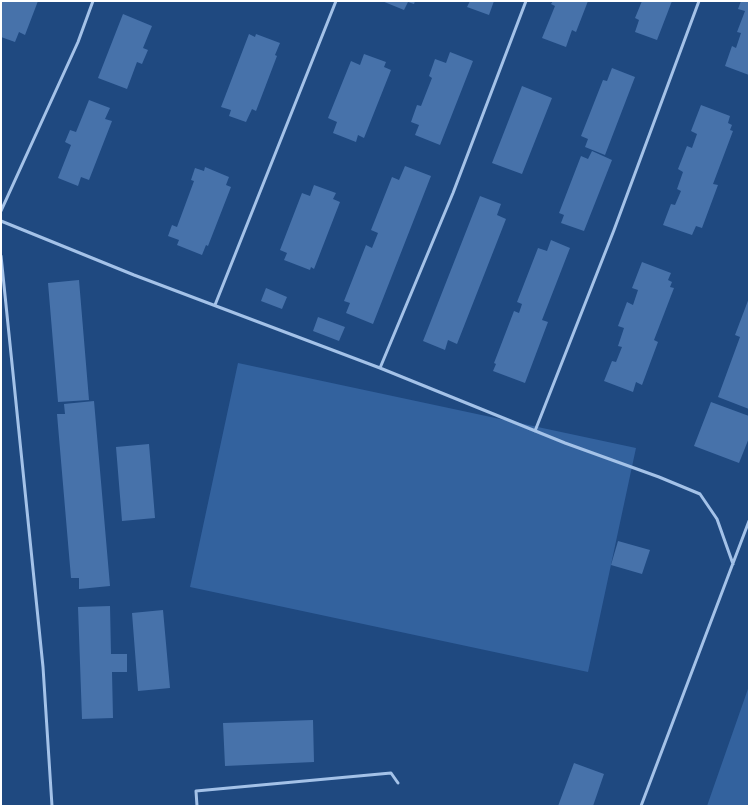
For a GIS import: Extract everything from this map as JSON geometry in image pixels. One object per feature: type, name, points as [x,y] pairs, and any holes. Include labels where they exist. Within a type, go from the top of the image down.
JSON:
[{"type":"lane","points":[[1,211],[78,42],[93,1]]},
{"type":"lane","points":[[215,305],[336,1]]},
{"type":"lane","points":[[380,368],[453,193],[526,1]]},
{"type":"lane","points":[[535,431],[614,230],[699,1]]},
{"type":"lane","points":[[1,221],[134,275],[380,368],[535,431],[659,477],[700,494],[716,519],[733,564]]},
{"type":"lane","points":[[1,256],[43,667],[52,806]]},
{"type":"lane","points":[[641,806],[749,521]]},
{"type":"lane","points":[[197,806],[196,791],[391,773],[398,783]]},
{"type":"shaded area","points":[[238,363],[636,448],[588,672],[190,587]]},
{"type":"shaded area","points":[[749,686],[749,806],[707,806]]},
{"type":"building","points":[[1,1],[38,1],[25,35],[19,32],[15,42],[1,37]]},
{"type":"building","points":[[382,1],[415,1],[414,4],[408,2],[404,10]]},
{"type":"building","points":[[470,1],[494,1],[489,15],[467,7]]},
{"type":"building","points":[[553,1],[588,1],[576,32],[572,30],[566,47],[542,38],[555,6],[551,4]]},
{"type":"building","points":[[642,1],[672,1],[657,40],[635,32],[639,20],[635,18]]},
{"type":"building","points":[[741,1],[749,1],[749,75],[725,66],[732,46],[736,48],[741,33],[737,32],[745,11],[738,9]]},
{"type":"building","points":[[123,14],[152,26],[143,48],[148,50],[142,64],[137,62],[127,89],[98,78]]},
{"type":"building","points":[[249,34],[255,37],[256,34],[280,43],[275,55],[277,56],[256,111],[252,109],[246,122],[229,116],[231,110],[221,107]]},
{"type":"building","points":[[450,52],[473,61],[440,145],[415,135],[419,125],[411,122],[417,105],[421,106],[432,78],[429,76],[435,59],[446,63]]},
{"type":"building","points":[[364,54],[386,62],[384,67],[391,70],[364,138],[358,135],[356,142],[333,133],[337,122],[328,118],[351,61],[360,65]]},
{"type":"building","points":[[612,68],[635,77],[605,155],[585,147],[588,139],[581,136],[603,80],[607,81]]},
{"type":"building","points":[[522,86],[552,98],[522,174],[492,163]]},
{"type":"building","points":[[89,100],[110,108],[105,119],[112,121],[89,180],[81,177],[78,186],[58,178],[71,145],[65,142],[70,130],[76,132]]},
{"type":"building","points":[[701,105],[730,116],[728,123],[732,125],[730,130],[733,131],[713,184],[718,185],[702,228],[696,226],[692,235],[663,225],[671,204],[675,205],[681,191],[677,189],[683,172],[678,169],[687,146],[692,148],[697,134],[691,131]]},
{"type":"building","points":[[592,151],[612,160],[584,231],[561,223],[564,215],[559,213],[581,156],[588,159]]},
{"type":"building","points":[[405,166],[431,176],[373,324],[346,313],[350,303],[344,301],[366,245],[372,248],[378,233],[371,230],[392,177],[399,180]]},
{"type":"building","points":[[205,167],[229,177],[226,185],[231,187],[208,246],[206,245],[202,255],[177,245],[179,240],[168,236],[172,225],[177,227],[194,181],[191,180],[195,168],[204,171]]},
{"type":"building","points":[[314,185],[336,193],[333,199],[340,202],[314,269],[311,267],[310,270],[284,260],[287,253],[280,250],[302,193],[310,196]]},
{"type":"building","points":[[480,196],[501,204],[497,215],[506,219],[457,344],[448,340],[445,350],[423,341]]},
{"type":"building","points":[[551,240],[570,248],[542,320],[548,322],[525,383],[493,371],[496,364],[494,363],[514,311],[519,313],[522,304],[517,302],[538,248],[547,251]]},
{"type":"building","points":[[642,262],[671,273],[668,280],[672,282],[670,287],[674,288],[654,340],[658,342],[642,385],[636,382],[633,392],[604,381],[612,361],[616,362],[622,347],[618,346],[624,328],[618,326],[627,302],[633,305],[638,290],[632,288]]},
{"type":"building","points":[[79,280],[89,400],[58,402],[48,283]]},
{"type":"building","points":[[266,288],[287,297],[282,309],[261,301]]},
{"type":"building","points":[[749,298],[749,409],[718,397],[740,337],[735,335]]},
{"type":"building","points":[[318,317],[345,327],[339,341],[313,331]]},
{"type":"building","points":[[94,401],[110,586],[79,589],[79,578],[71,578],[57,414],[65,414],[64,404]]},
{"type":"building","points":[[711,402],[749,416],[749,438],[739,463],[694,446]]},
{"type":"building","points":[[149,444],[155,518],[122,521],[116,447]]},
{"type":"building","points":[[618,541],[650,550],[642,574],[611,565]]},
{"type":"building","points":[[110,606],[111,654],[127,654],[127,672],[112,672],[113,718],[82,719],[78,607]]},
{"type":"building","points":[[163,610],[170,688],[138,691],[132,613]]},
{"type":"building","points":[[313,720],[314,762],[225,766],[223,723]]},
{"type":"building","points":[[574,763],[604,774],[593,806],[558,806]]}]
